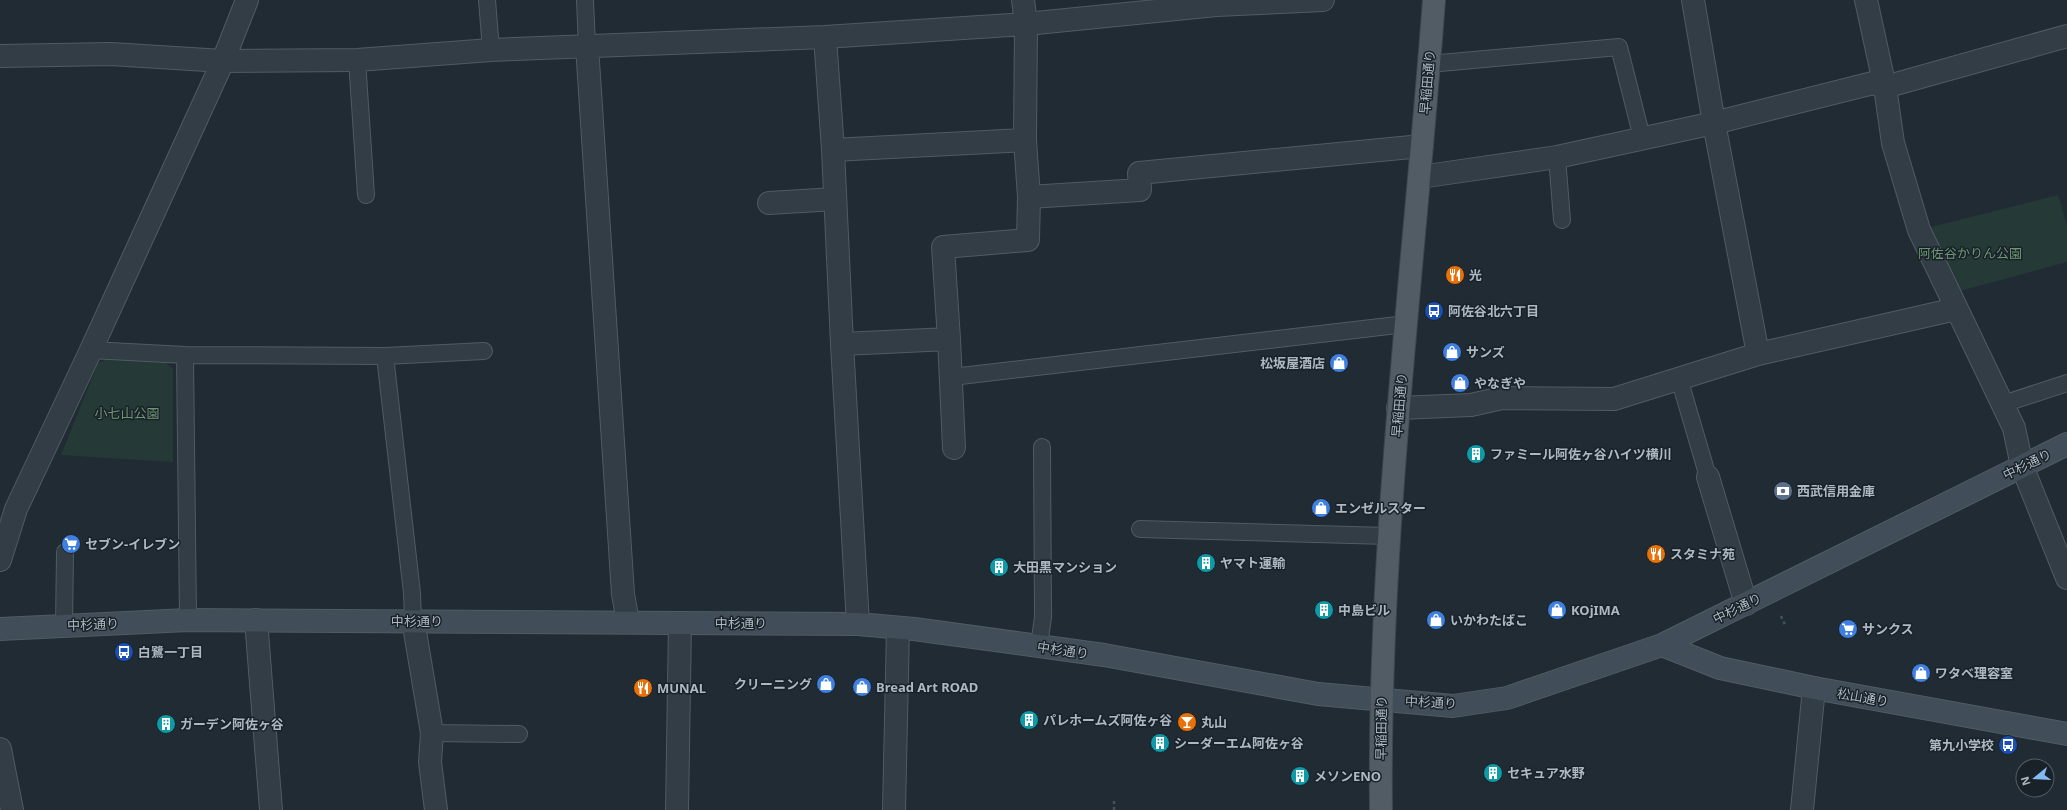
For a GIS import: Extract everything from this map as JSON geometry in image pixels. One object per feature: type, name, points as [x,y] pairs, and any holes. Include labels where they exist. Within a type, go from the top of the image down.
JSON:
[{"type":"main road","name":"早稲田通り","points":[[1381,810],[1381,699],[1388,536],[1434,0]]},
{"type":"main road","name":"中杉通り","points":[[0,629],[188,620],[413,620],[858,624],[1104,655],[1318,694],[1453,706],[1507,698],[1662,645],[2067,444]]},
{"type":"main road","name":"松山通り","points":[[1662,645],[1720,668],[1814,688],[2067,734]]},
{"type":"street","points":[[0,560],[16,509],[91,350],[223,61],[247,0]]},
{"type":"street","points":[[954,448],[952,377],[943,247],[1028,240],[1029,197],[1026,140],[1026,24],[1023,0]]},
{"type":"street","points":[[0,56],[111,54],[223,61],[357,60],[491,50],[825,38],[1026,24],[1215,3],[1323,0]]},
{"type":"street","points":[[1693,0],[1714,123],[1758,354]]},
{"type":"street","points":[[1866,0],[1885,87],[1893,143],[1919,230],[2014,428],[2022,466],[2067,577]]},
{"type":"street","points":[[1420,177],[1556,158],[1714,123],[1873,83],[1885,87],[2067,36]]},
{"type":"street","points":[[825,38],[833,150],[842,344],[858,624]]},
{"type":"street","points":[[587,46],[623,594],[628,622]]},
{"type":"street","points":[[833,150],[1026,140]]},
{"type":"street","points":[[1029,197],[1140,190],[1139,173],[1422,146]]},
{"type":"street","points":[[769,203],[835,199]]},
{"type":"street","points":[[1398,408],[1471,406],[1502,398],[1614,399],[1758,354],[1956,309]]},
{"type":"street","points":[[842,344],[949,339]]},
{"type":"street","points":[[1708,477],[1746,604]]},
{"type":"street","points":[[256,620],[271,810]]},
{"type":"street","points":[[413,620],[432,734],[430,762],[436,810]]},
{"type":"street","points":[[677,810],[680,623]]},
{"type":"street","points":[[894,810],[898,628]]},
{"type":"street","points":[[1802,810],[1814,688]]},
{"type":"street","points":[[0,749],[12,810]]},
{"type":"lane","points":[[487,0],[491,50]]},
{"type":"lane","points":[[585,0],[587,46]]},
{"type":"lane","points":[[1429,64],[1619,47],[1642,138]]},
{"type":"lane","points":[[357,60],[366,195]]},
{"type":"lane","points":[[1556,158],[1562,220]]},
{"type":"lane","points":[[952,377],[1406,324]]},
{"type":"lane","points":[[91,350],[185,355],[385,356],[484,351]]},
{"type":"lane","points":[[185,355],[188,620]]},
{"type":"lane","points":[[385,356],[412,593],[413,620]]},
{"type":"lane","points":[[1679,378],[1708,477]]},
{"type":"lane","points":[[2003,404],[2067,383]]},
{"type":"lane","points":[[1039,646],[1043,617],[1042,447]]},
{"type":"lane","points":[[1140,530],[1388,536]]},
{"type":"lane","points":[[64,625],[65,552]]},
{"type":"lane","points":[[432,734],[519,734]]},
{"type":"path","points":[[1114,799],[1114,810]]},
{"type":"green space","name":"阿佐谷かりん公園","points":[[2058,195],[2067,225],[2067,262],[1960,291],[1919,230]]},
{"type":"green space","name":"小七山公園","points":[[107,359],[165,362],[173,369],[173,462],[61,455],[98,363]]},
{"type":"place","name":"光","points":[[1455,275]]},
{"type":"place","name":"阿佐谷北六丁目","points":[[1434,311]]},
{"type":"place","name":"サンズ","points":[[1452,352]]},
{"type":"place","name":"松坂屋酒店","points":[[1339,363]]},
{"type":"place","name":"やなぎや","points":[[1460,383]]},
{"type":"place","name":"ファミール阿佐ヶ谷ハイツ横川","points":[[1476,454]]},
{"type":"place","name":"西武信用金庫","points":[[1783,491]]},
{"type":"place","name":"エンゼルスター","points":[[1321,508]]},
{"type":"place","name":"セブン-イレブン","points":[[71,544]]},
{"type":"place","name":"スタミナ苑","points":[[1656,554]]},
{"type":"place","name":"ヤマト運輸","points":[[1206,563]]},
{"type":"place","name":"大田黒マンション","points":[[999,567]]},
{"type":"place","name":"中島ビル","points":[[1324,610]]},
{"type":"place","name":"KOjIMA","points":[[1557,610]]},
{"type":"place","name":"いかわたばこ","points":[[1436,620]]},
{"type":"place","name":"サンクス","points":[[1848,629]]},
{"type":"place","name":"白鷺一丁目","points":[[124,652]]},
{"type":"place","name":"ワタベ理容室","points":[[1921,673]]},
{"type":"place","name":"クリーニング","points":[[826,684]]},
{"type":"place","name":"Bread Art ROAD","points":[[862,687]]},
{"type":"place","name":"MUNAL","points":[[643,688]]},
{"type":"place","name":"パレホームズ阿佐ヶ谷","points":[[1029,720]]},
{"type":"place","name":"丸山","points":[[1187,722]]},
{"type":"place","name":"ガーデン阿佐ヶ谷","points":[[166,724]]},
{"type":"place","name":"シーダーエム阿佐ヶ谷","points":[[1160,743]]},
{"type":"place","name":"第九小学校","points":[[2008,745]]},
{"type":"place","name":"セキュア水野","points":[[1493,773]]},
{"type":"place","name":"メソンENO","points":[[1300,776]]}]
